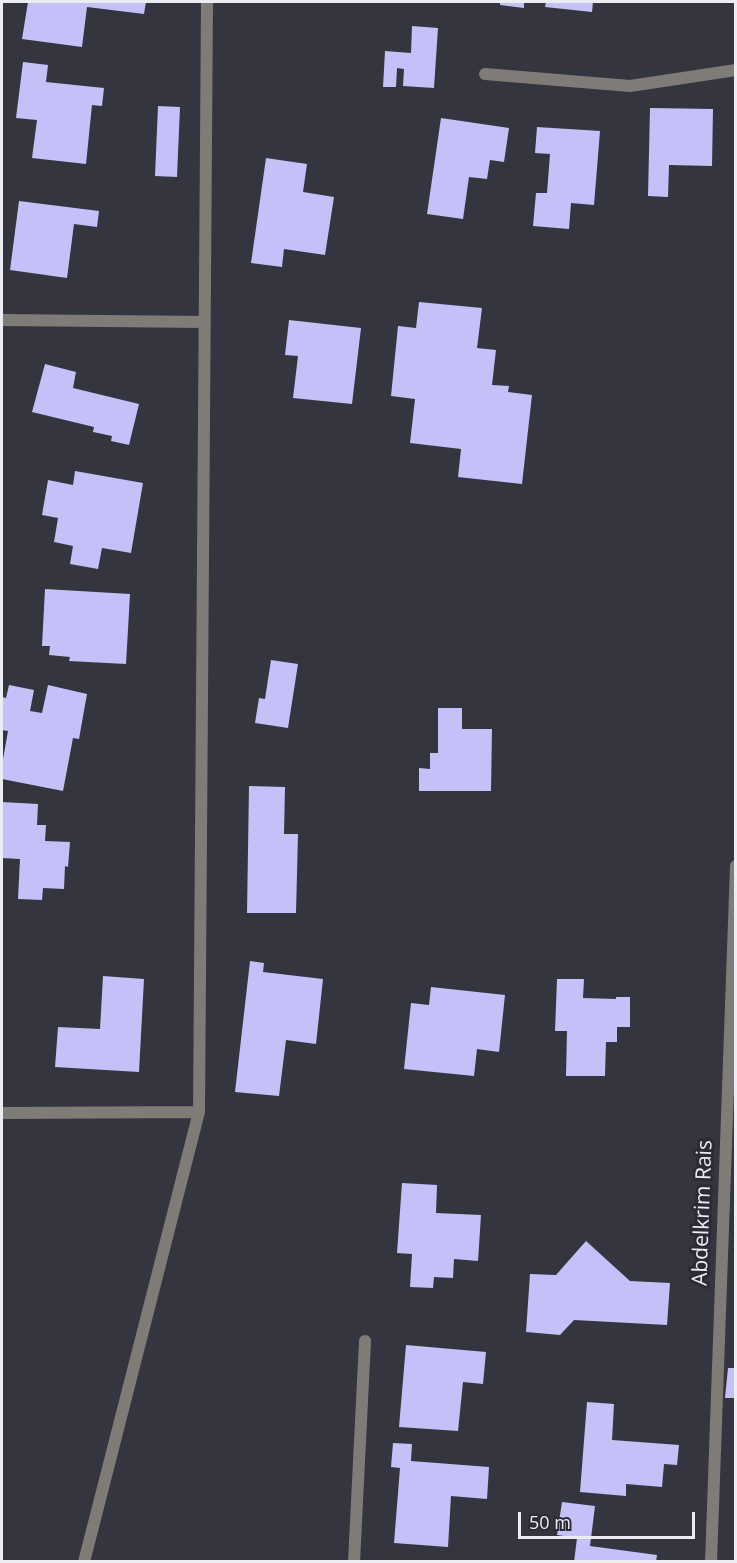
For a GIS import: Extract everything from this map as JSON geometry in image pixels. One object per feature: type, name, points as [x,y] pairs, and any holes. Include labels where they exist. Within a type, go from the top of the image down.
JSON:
[{"type":"street","points":[[84,1562],[199,1112],[207,2]]},
{"type":"street","points":[[485,74],[630,86],[735,70]]},
{"type":"street","points":[[2,320],[205,322]]},
{"type":"street","name":"Abdelkrim Rais","points":[[711,1562],[730,1178],[735,866]]},
{"type":"street","points":[[2,1113],[199,1112]]},
{"type":"street","points":[[354,1562],[365,1341]]},
{"type":"building","points":[[28,2],[146,2],[144,14],[87,7],[82,47],[22,39]]},
{"type":"building","points":[[500,2],[524,2],[524,8],[500,5]]},
{"type":"building","points":[[546,2],[593,2],[592,12],[545,7]]},
{"type":"building","points":[[412,26],[438,28],[434,88],[403,86],[404,69],[397,68],[396,87],[383,87],[385,51],[411,53]]},
{"type":"building","points":[[23,62],[48,65],[46,82],[104,88],[102,106],[92,105],[86,164],[32,158],[37,120],[16,118]]},
{"type":"building","points":[[158,106],[180,107],[177,177],[155,176]]},
{"type":"building","points":[[650,108],[713,109],[712,166],[669,165],[668,197],[648,196]]},
{"type":"building","points":[[441,118],[509,128],[504,162],[490,160],[487,179],[469,177],[463,219],[427,214]]},
{"type":"building","points":[[537,127],[600,131],[594,205],[571,203],[569,229],[533,226],[536,193],[547,193],[550,154],[535,153]]},
{"type":"building","points":[[266,158],[307,164],[303,192],[334,197],[325,255],[284,249],[282,267],[251,263]]},
{"type":"building","points":[[19,201],[99,211],[97,227],[74,224],[67,278],[10,270]]},
{"type":"building","points":[[419,302],[482,308],[477,348],[496,350],[492,385],[509,386],[508,392],[532,395],[522,484],[458,477],[461,449],[410,443],[415,399],[391,396],[398,326],[416,328]]},
{"type":"building","points":[[289,320],[361,328],[352,404],[293,398],[298,356],[285,355]]},
{"type":"building","points":[[45,364],[76,372],[73,388],[139,404],[129,445],[111,441],[112,436],[93,432],[94,427],[32,412]]},
{"type":"building","points":[[75,471],[143,483],[131,553],[102,548],[98,569],[70,564],[73,546],[54,542],[58,518],[42,515],[48,480],[73,485]]},
{"type":"building","points":[[45,589],[130,594],[126,664],[69,661],[70,657],[49,655],[50,646],[42,646]]},
{"type":"building","points":[[271,660],[298,664],[288,728],[255,723],[259,698],[265,699]]},
{"type":"building","points":[[9,685],[34,690],[30,711],[42,713],[48,685],[87,694],[79,739],[73,738],[63,791],[2,779],[8,731],[2,730],[2,697],[6,698]]},
{"type":"building","points":[[438,708],[462,708],[462,729],[492,729],[491,791],[419,791],[419,768],[430,769],[430,753],[438,753]]},
{"type":"building","points":[[249,786],[285,787],[284,834],[298,834],[296,913],[247,913]]},
{"type":"building","points":[[2,802],[38,804],[37,825],[46,825],[45,841],[70,842],[68,867],[65,866],[64,889],[43,888],[42,900],[18,899],[20,859],[2,858]]},
{"type":"building","points":[[250,961],[264,963],[263,972],[323,979],[316,1044],[286,1040],[279,1096],[235,1092]]},
{"type":"building","points":[[103,976],[144,979],[139,1072],[55,1067],[58,1027],[100,1029]]},
{"type":"building","points":[[557,979],[584,979],[583,998],[630,997],[630,1027],[617,1027],[617,1042],[606,1042],[605,1076],[566,1076],[567,1031],[555,1031]]},
{"type":"building","points":[[431,987],[505,995],[499,1052],[477,1049],[474,1076],[404,1069],[411,1003],[429,1005]]},
{"type":"building","points":[[402,1183],[437,1185],[436,1213],[481,1215],[478,1261],[454,1259],[453,1278],[434,1277],[433,1288],[410,1287],[412,1254],[397,1253]]},
{"type":"building","points":[[586,1241],[630,1281],[670,1283],[667,1325],[574,1320],[560,1335],[526,1332],[530,1274],[556,1275]]},
{"type":"building","points":[[406,1345],[486,1352],[483,1384],[463,1382],[458,1431],[399,1427]]},
{"type":"building","points":[[728,1368],[736,1368],[736,1398],[725,1398]]},
{"type":"building","points":[[587,1402],[614,1404],[612,1440],[679,1445],[677,1465],[664,1464],[662,1487],[626,1484],[626,1496],[580,1492]]},
{"type":"building","points":[[393,1443],[412,1444],[411,1461],[489,1467],[487,1499],[451,1496],[448,1547],[394,1543],[400,1468],[391,1467]]},
{"type":"building","points":[[562,1502],[595,1506],[590,1546],[657,1555],[656,1562],[574,1562],[577,1538],[557,1535]]}]
